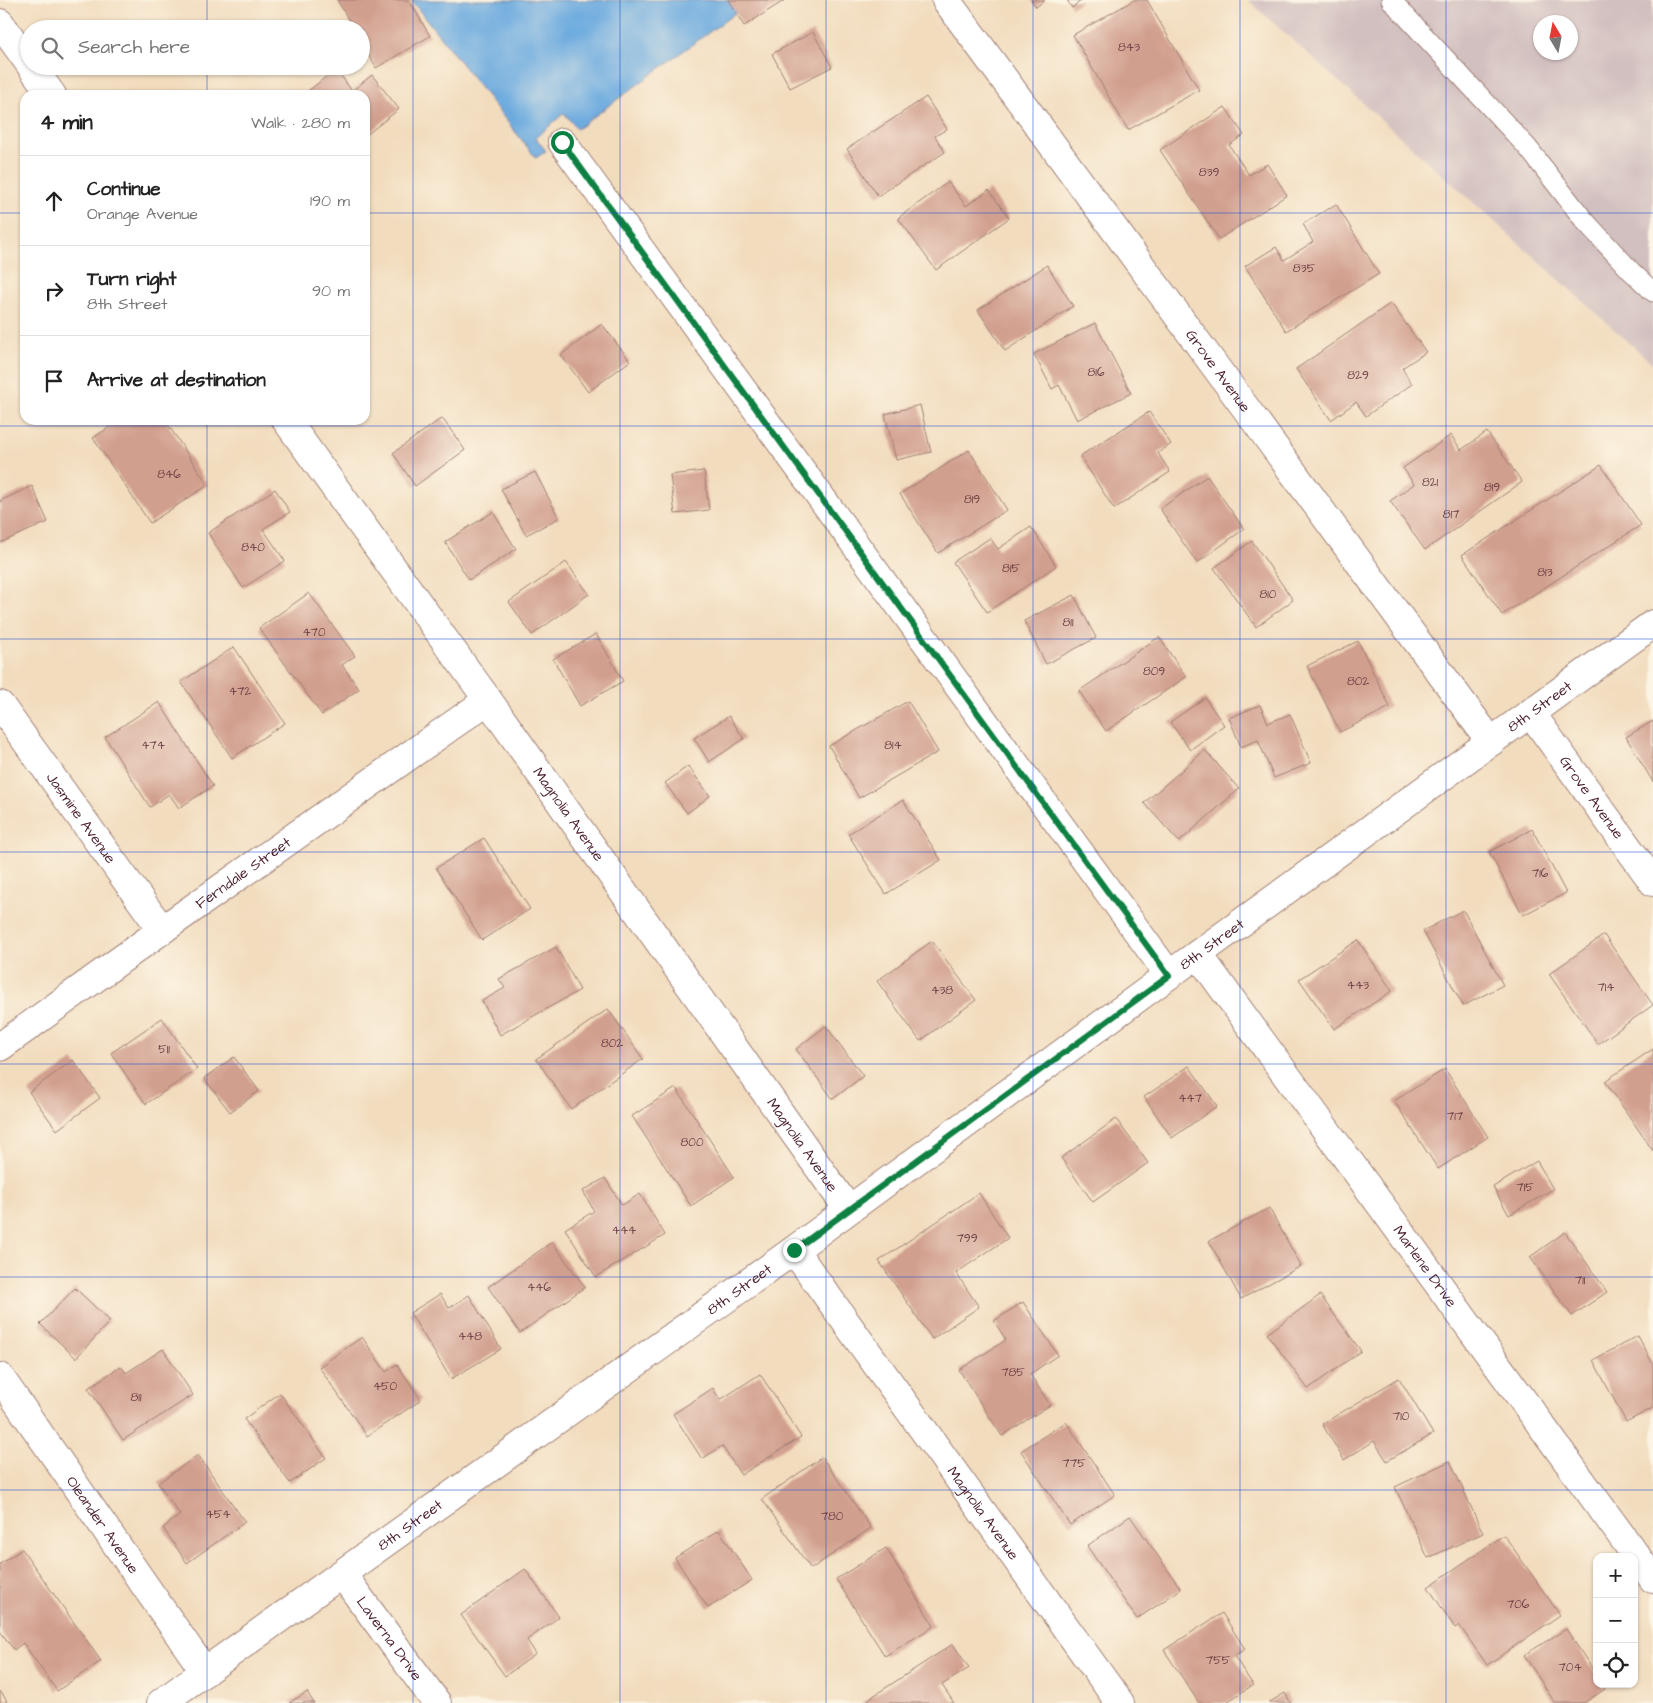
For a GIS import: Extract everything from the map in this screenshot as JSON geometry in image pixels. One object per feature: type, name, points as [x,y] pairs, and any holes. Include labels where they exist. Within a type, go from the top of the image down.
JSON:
[{"type":"street","name":"Grove Avenue","points":[[946,0],[1491,742]]},
{"type":"street","points":[[0,23],[20,51]]},
{"type":"street","points":[[38,75],[48,90]]},
{"type":"street","points":[[562,142],[1169,976]]},
{"type":"street","name":"Magnolia Avenue","points":[[290,425],[488,700],[848,1209]]},
{"type":"street","name":"8th Street","points":[[161,1703],[794,1250],[1653,624]]},
{"type":"street","name":"Ferndale Street","points":[[0,1048],[162,930],[488,700]]},
{"type":"street","name":"Jasmine Avenue","points":[[0,705],[162,930]]},
{"type":"street","name":"Grove Avenue","points":[[1531,713],[1653,882]]},
{"type":"street","name":"Marlene Drive","points":[[1198,954],[1653,1579]]},
{"type":"street","name":"Magnolia Avenue","points":[[794,1250],[1120,1703]]},
{"type":"street","name":"Oleander Avenue","points":[[0,1378],[205,1672]]},
{"type":"street","name":"Laverna Drive","points":[[342,1574],[437,1703]]},
{"type":"lane","points":[[1390,0],[1528,148],[1584,220],[1653,292]]},
{"type":"shaded area","points":[[1248,0],[1653,0],[1653,364]]},
{"type":"water","points":[[411,0],[753,0],[577,129],[564,113],[536,138],[546,151],[536,158]]},
{"type":"building","points":[[337,0],[409,0],[430,36],[376,68],[370,58],[370,20],[349,20]]},
{"type":"building","points":[[728,0],[785,0],[744,26]]},
{"type":"building","points":[[1031,0],[1045,0],[1036,7]]},
{"type":"building","points":[[1067,0],[1082,0],[1072,8]]},
{"type":"building","points":[[1134,0],[1147,0],[1199,90],[1128,130],[1073,35]]},
{"type":"building","points":[[813,32],[832,67],[790,88],[772,54]]},
{"type":"building","points":[[328,75],[340,75],[351,90],[309,90]]},
{"type":"building","points":[[372,75],[399,109],[370,132],[370,90],[353,90]]},
{"type":"building","points":[[926,97],[947,129],[935,136],[945,152],[878,196],[847,149]]},
{"type":"building","points":[[1225,107],[1244,135],[1229,145],[1249,175],[1267,164],[1287,195],[1219,239],[1160,150]]},
{"type":"building","points":[[948,182],[966,206],[989,190],[1009,218],[936,270],[898,218]]},
{"type":"building","points":[[1336,204],[1379,274],[1286,331],[1245,266],[1276,247],[1284,260],[1313,242],[1303,224]]},
{"type":"building","points":[[1047,265],[1073,306],[1005,351],[978,310]]},
{"type":"building","points":[[1391,303],[1426,352],[1402,368],[1412,384],[1366,416],[1356,402],[1331,420],[1296,369]]},
{"type":"building","points":[[1095,323],[1131,393],[1077,420],[1059,385],[1052,389],[1034,354]]},
{"type":"building","points":[[602,324],[630,361],[588,392],[561,355]]},
{"type":"building","points":[[920,405],[931,452],[896,460],[885,414]]},
{"type":"building","points":[[1149,412],[1171,444],[1158,453],[1170,472],[1114,509],[1080,456]]},
{"type":"building","points":[[442,418],[465,450],[415,486],[393,453]]},
{"type":"building","points":[[112,425],[168,425],[208,485],[150,523],[93,438]]},
{"type":"building","points":[[1487,432],[1522,482],[1425,550],[1390,501],[1414,484],[1403,468],[1451,435],[1461,450]]},
{"type":"building","points":[[969,450],[1007,510],[938,553],[900,494]]},
{"type":"building","points":[[1601,465],[1641,525],[1502,615],[1462,555]]},
{"type":"building","points":[[704,471],[709,510],[675,514],[670,475]]},
{"type":"building","points":[[535,472],[559,518],[526,535],[501,489]]},
{"type":"building","points":[[1207,476],[1244,529],[1197,563],[1160,509]]},
{"type":"building","points":[[32,486],[48,522],[0,543],[0,501]]},
{"type":"building","points":[[275,489],[290,512],[263,529],[285,561],[243,588],[208,533]]},
{"type":"building","points":[[493,512],[516,549],[469,580],[445,542]]},
{"type":"building","points":[[1031,527],[1056,566],[987,612],[953,562],[990,538],[998,549]]},
{"type":"building","points":[[1252,541],[1293,600],[1256,627],[1214,568]]},
{"type":"building","points":[[566,562],[589,594],[532,635],[509,602]]},
{"type":"building","points":[[309,593],[355,656],[342,665],[359,689],[322,715],[259,628]]},
{"type":"building","points":[[1074,595],[1096,638],[1046,664],[1024,621]]},
{"type":"building","points":[[596,634],[623,681],[580,706],[553,659]]},
{"type":"building","points":[[1159,637],[1186,677],[1106,731],[1079,691]]},
{"type":"building","points":[[1358,641],[1390,707],[1340,732],[1307,666]]},
{"type":"building","points":[[234,647],[285,723],[232,758],[181,682]]},
{"type":"building","points":[[1205,698],[1224,725],[1190,750],[1170,722]]},
{"type":"building","points":[[908,701],[938,752],[859,798],[829,746]]},
{"type":"building","points":[[159,702],[213,786],[179,808],[169,794],[150,807],[105,737]]},
{"type":"building","points":[[1260,705],[1268,723],[1290,714],[1311,763],[1274,778],[1258,740],[1241,747],[1229,718]]},
{"type":"building","points":[[729,716],[744,739],[709,762],[694,738]]},
{"type":"building","points":[[1653,721],[1653,782],[1626,737]]},
{"type":"building","points":[[1205,750],[1239,789],[1179,842],[1144,803]]},
{"type":"building","points":[[688,766],[710,796],[687,813],[665,783]]},
{"type":"building","points":[[903,800],[941,860],[886,894],[848,834]]},
{"type":"building","points":[[1532,829],[1566,893],[1523,915],[1489,852]]},
{"type":"building","points":[[484,838],[530,909],[482,940],[436,868]]},
{"type":"building","points":[[1463,910],[1503,985],[1463,1006],[1423,931]]},
{"type":"building","points":[[1604,935],[1653,1005],[1598,1044],[1549,974]]},
{"type":"building","points":[[1358,940],[1392,991],[1334,1029],[1299,979]]},
{"type":"building","points":[[932,941],[976,1000],[920,1041],[877,981]]},
{"type":"building","points":[[556,947],[580,990],[500,1035],[482,1001],[505,988],[499,979]]},
{"type":"building","points":[[608,1009],[643,1059],[571,1109],[536,1059]]},
{"type":"building","points":[[162,1018],[197,1069],[146,1104],[111,1053]]},
{"type":"building","points":[[826,1026],[863,1076],[833,1099],[796,1049]]},
{"type":"building","points":[[1653,1049],[1653,1151],[1605,1081]]},
{"type":"building","points":[[234,1057],[259,1091],[230,1112],[204,1078]]},
{"type":"building","points":[[73,1060],[100,1098],[57,1130],[29,1092]]},
{"type":"building","points":[[1189,1066],[1217,1106],[1172,1138],[1144,1097]]},
{"type":"building","points":[[1445,1069],[1488,1137],[1438,1169],[1394,1101]]},
{"type":"building","points":[[676,1088],[734,1177],[691,1206],[632,1116]]},
{"type":"building","points":[[1116,1119],[1148,1163],[1093,1202],[1061,1158]]},
{"type":"building","points":[[1537,1161],[1553,1189],[1509,1215],[1493,1187]]},
{"type":"building","points":[[605,1178],[622,1205],[640,1194],[665,1235],[596,1277],[565,1229],[594,1211],[583,1191]]},
{"type":"building","points":[[979,1193],[1008,1238],[956,1273],[979,1307],[932,1339],[879,1261]]},
{"type":"building","points":[[1269,1208],[1301,1266],[1241,1299],[1209,1241]]},
{"type":"building","points":[[1565,1232],[1607,1292],[1572,1316],[1530,1257]]},
{"type":"building","points":[[552,1242],[585,1287],[520,1333],[488,1287]]},
{"type":"building","points":[[75,1288],[110,1321],[76,1358],[40,1324]]},
{"type":"building","points":[[440,1294],[449,1308],[469,1295],[501,1349],[451,1379],[410,1313]]},
{"type":"building","points":[[1320,1295],[1361,1351],[1308,1389],[1267,1334]]},
{"type":"building","points":[[1023,1302],[1058,1355],[1030,1374],[1050,1405],[1002,1436],[959,1370],[1006,1340],[994,1321]]},
{"type":"building","points":[[1638,1336],[1653,1364],[1653,1408],[1626,1422],[1593,1360]]},
{"type":"building","points":[[362,1337],[386,1372],[397,1364],[421,1400],[367,1436],[319,1367]]},
{"type":"building","points":[[163,1349],[193,1395],[123,1440],[88,1388],[121,1366],[126,1373]]},
{"type":"building","points":[[760,1374],[801,1437],[741,1475],[722,1446],[702,1459],[673,1414],[713,1388],[720,1400]]},
{"type":"building","points":[[1399,1378],[1433,1434],[1387,1461],[1374,1441],[1344,1460],[1322,1424]]},
{"type":"building","points":[[280,1393],[326,1458],[290,1483],[244,1419]]},
{"type":"building","points":[[1066,1422],[1115,1495],[1070,1525],[1021,1451]]},
{"type":"building","points":[[198,1455],[245,1522],[187,1563],[163,1528],[180,1515],[158,1483]]},
{"type":"building","points":[[822,1457],[871,1528],[811,1569],[762,1499]]},
{"type":"building","points":[[1450,1461],[1483,1533],[1428,1558],[1395,1487]]},
{"type":"building","points":[[1130,1516],[1181,1589],[1137,1619],[1087,1546]]},
{"type":"building","points":[[719,1530],[752,1580],[708,1608],[675,1558]]},
{"type":"building","points":[[1504,1535],[1560,1615],[1487,1665],[1459,1625],[1455,1628],[1428,1587]]},
{"type":"building","points":[[886,1548],[934,1626],[885,1656],[836,1579]]},
{"type":"building","points":[[22,1549],[101,1661],[57,1691],[23,1643],[14,1650],[0,1631],[0,1564]]},
{"type":"building","points":[[525,1569],[559,1617],[527,1640],[536,1654],[505,1676],[461,1615]]},
{"type":"building","points":[[1222,1613],[1245,1649],[1234,1656],[1253,1685],[1225,1703],[1199,1703],[1164,1650]]},
{"type":"building","points":[[1566,1629],[1593,1670],[1593,1688],[1605,1689],[1584,1703],[1555,1703],[1524,1655]]},
{"type":"building","points":[[953,1644],[969,1668],[942,1685],[954,1703],[864,1702]]},
{"type":"building","points":[[0,1691],[7,1701],[3,1703],[0,1703]]},
{"type":"building","points":[[307,1692],[314,1703],[289,1703]]},
{"type":"building","points":[[1285,1693],[1291,1703],[1268,1703]]},
{"type":"route","points":[[562,142],[1169,976],[794,1250]]}]
